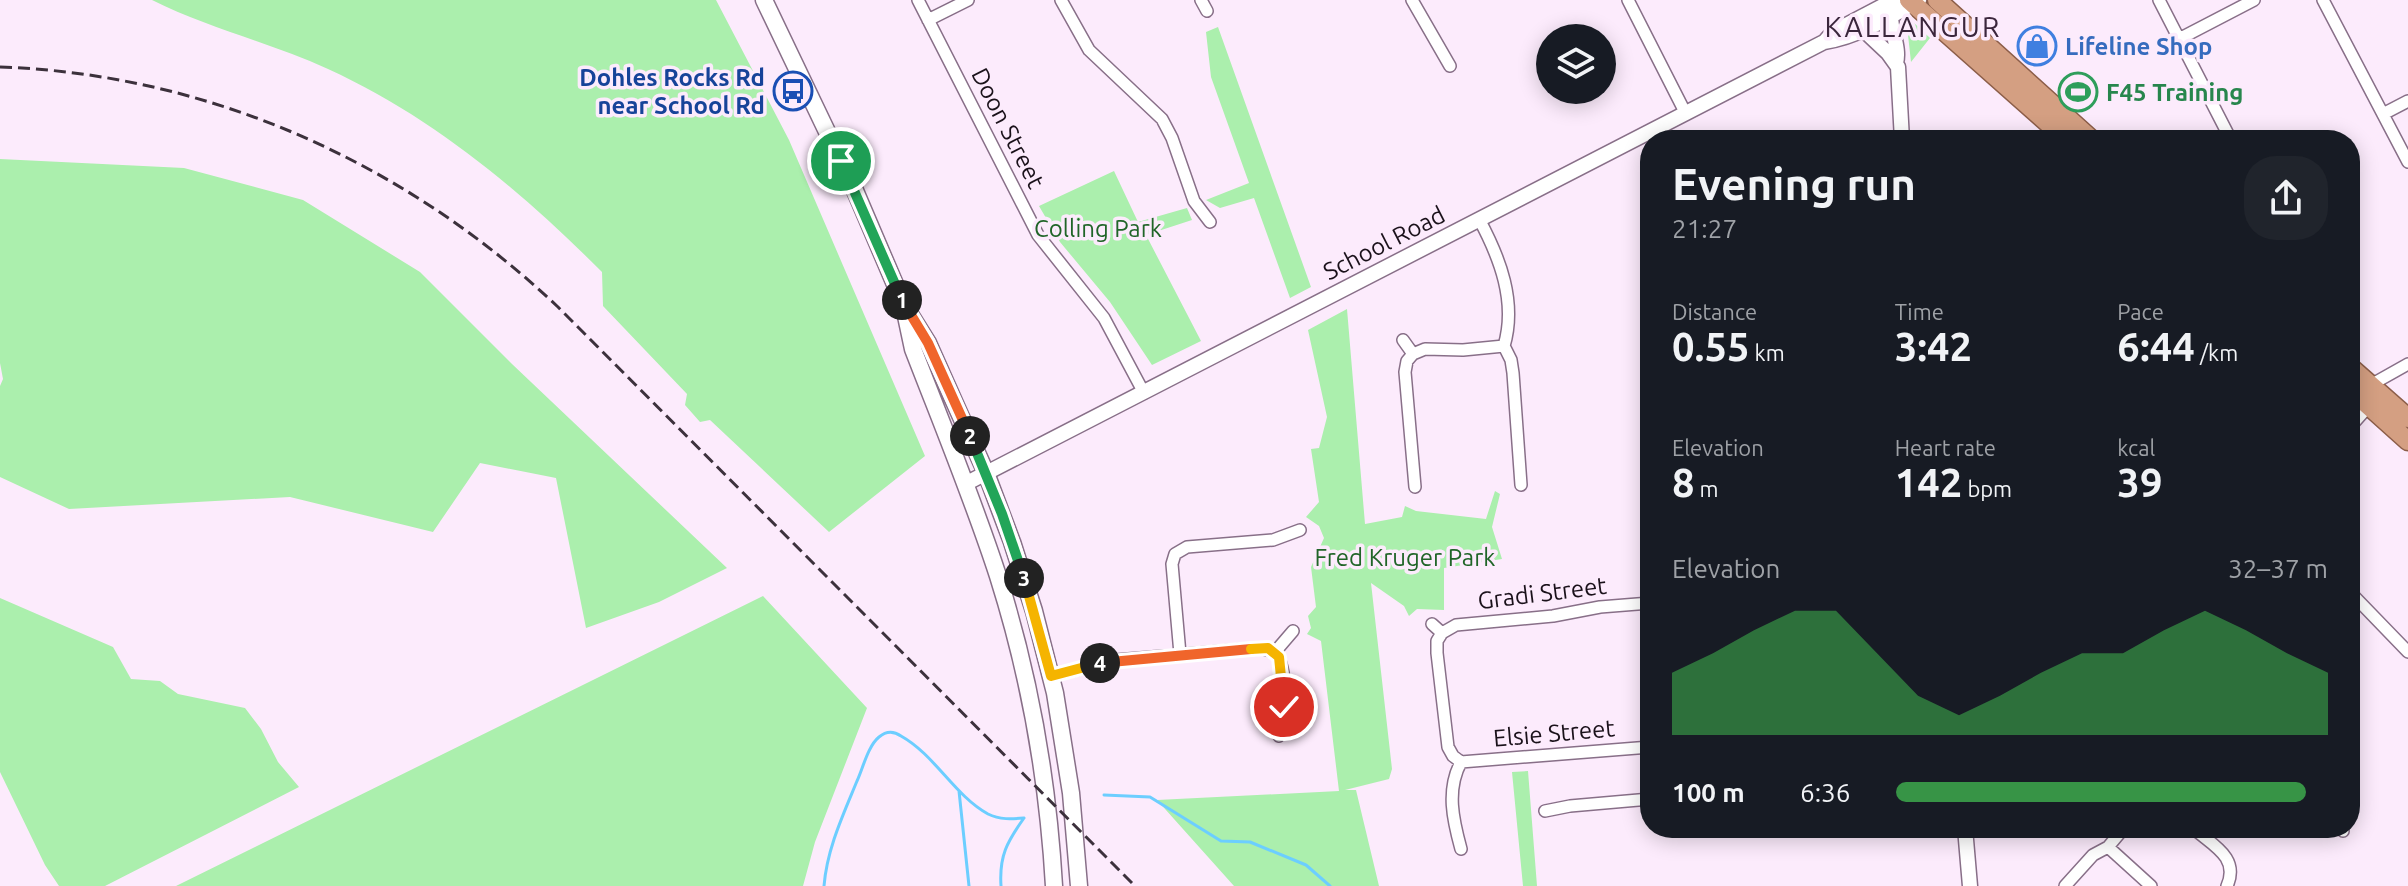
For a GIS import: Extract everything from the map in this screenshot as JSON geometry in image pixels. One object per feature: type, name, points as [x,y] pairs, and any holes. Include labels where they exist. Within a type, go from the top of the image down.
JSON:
[{"type":"highway","points":[[1937,0],[1952,8],[2081,130]]},
{"type":"highway","points":[[1914,1],[2056,130]]},
{"type":"highway","points":[[2360,376],[2408,418]]},
{"type":"highway","points":[[2360,398],[2408,441]]},
{"type":"main road","points":[[764,0],[853,186],[903,303],[928,343],[986,473],[1024,577],[1051,676],[1071,793],[1079,886]]},
{"type":"main road","points":[[903,303],[913,349],[998,577],[1029,694],[1048,803],[1054,886]]},
{"type":"street","name":"Doon Street","points":[[918,0],[1038,235],[1104,318],[1144,393]]},
{"type":"street","points":[[928,20],[968,0]]},
{"type":"street","points":[[1061,0],[1089,50],[1162,119],[1172,138],[1194,201],[1210,222]]},
{"type":"street","points":[[1412,0],[1450,66]]},
{"type":"street","points":[[1628,0],[1686,114]]},
{"type":"street","name":"School Road","points":[[1855,27],[1894,0]]},
{"type":"street","points":[[2159,0],[2226,130]]},
{"type":"street","points":[[2179,39],[2254,0]]},
{"type":"street","points":[[2323,0],[2408,162]]},
{"type":"street","name":"School Road","points":[[1654,130],[1824,42],[1833,32],[1891,16],[1914,1]]},
{"type":"street","points":[[1891,16],[1898,55],[1901,130]]},
{"type":"street","points":[[1855,27],[1896,63]]},
{"type":"street","points":[[1855,27],[1884,60],[1898,87]]},
{"type":"street","points":[[2383,114],[2408,101]]},
{"type":"street","name":"School Road","points":[[965,484],[1640,137]]},
{"type":"street","points":[[1479,219],[1497,254],[1505,279],[1509,331],[1504,346],[1513,373],[1521,485]]},
{"type":"street","points":[[1403,340],[1413,354]]},
{"type":"street","points":[[1415,487],[1405,372],[1407,361],[1413,354],[1425,349],[1463,350],[1504,346]]},
{"type":"street","points":[[2360,415],[2368,406],[2373,387],[2381,378],[2408,364]]},
{"type":"street","points":[[1180,654],[1172,564],[1175,554],[1187,547],[1279,539],[1300,530]]},
{"type":"street","points":[[2360,602],[2408,652]]},
{"type":"street","name":"Gradi Street","points":[[1442,633],[1456,625],[1640,604]]},
{"type":"street","points":[[1432,624],[1442,633],[1437,646],[1447,741],[1453,756],[1461,762],[1451,791],[1454,823],[1461,849]]},
{"type":"street","points":[[1275,652],[1293,631]]},
{"type":"street","points":[[1051,676],[1116,660],[1260,648],[1275,652],[1281,661],[1284,707],[1279,736]]},
{"type":"street","name":"Elsie Street","points":[[1461,762],[1640,748]]},
{"type":"street","points":[[1545,811],[1640,800]]},
{"type":"street","points":[[1966,838],[1970,886]]},
{"type":"street","points":[[2065,886],[2093,855],[2108,847],[2116,838]]},
{"type":"street","points":[[2204,838],[2230,861],[2232,873],[2227,886]]},
{"type":"street","points":[[2108,847],[2151,886]]},
{"type":"green space","points":[[152,0],[716,0],[789,140],[925,456],[829,532],[710,420],[700,422],[685,405],[687,394],[603,306],[602,272],[540,213],[474,158],[367,88],[328,69]]},
{"type":"green space","points":[[1913,22],[1930,38],[1911,62],[1907,26]]},
{"type":"green space","points":[[1218,27],[1311,287],[1290,298],[1254,198],[1220,208],[1206,200],[1249,183],[1211,77],[1206,32]]},
{"type":"green space","points":[[0,159],[184,168],[303,200],[420,272],[727,568],[659,602],[586,628],[556,478],[480,463],[433,532],[290,497],[69,509],[0,477],[0,386],[3,379],[0,363]]},
{"type":"green space","name":"Colling Park","points":[[1114,171],[1138,222],[1187,208],[1192,220],[1146,235],[1201,341],[1152,365],[1110,302],[1060,242],[1039,206]]},
{"type":"green space","name":"Fred Kruger Park","points":[[1347,309],[1365,524],[1402,517],[1405,506],[1416,511],[1486,519],[1495,491],[1500,494],[1492,527],[1502,559],[1444,568],[1444,610],[1417,609],[1409,616],[1404,606],[1371,583],[1392,769],[1389,779],[1345,790],[1356,790],[1379,886],[1234,886],[1157,800],[1339,791],[1321,641],[1307,634],[1311,628],[1308,616],[1316,607],[1311,567],[1324,538],[1319,526],[1306,517],[1319,502],[1311,449],[1319,448],[1327,417],[1308,330]]},
{"type":"green space","points":[[763,596],[867,708],[815,842],[803,886],[176,886]]},
{"type":"green space","points":[[0,598],[113,647],[131,679],[160,681],[178,694],[245,708],[261,729],[278,762],[299,787],[105,886],[59,886],[45,865],[0,772]]},
{"type":"green space","points":[[1528,771],[1537,886],[1523,886],[1512,772]]},
{"type":"waterway","points":[[824,886],[828,859],[841,819],[869,751],[884,734],[896,733],[913,744],[965,796],[988,814],[1010,819],[1024,818]]},
{"type":"waterway","points":[[959,791],[969,886]]},
{"type":"waterway","points":[[1104,795],[1150,797],[1221,841],[1250,842],[1306,865],[1330,886]]},
{"type":"waterway","points":[[1001,886],[1005,850],[1024,818]]},
{"type":"railway","points":[[0,67],[78,73],[155,87],[229,108],[301,136],[370,170],[437,210],[499,256],[558,307],[1135,886]]},
{"type":"place","name":"Lifeline Shop","points":[[2037,46]]},
{"type":"place","name":"Dohles Rocks Rd near School Rd","points":[[793,91]]},
{"type":"place","name":"F45 Training","points":[[2078,92]]},
{"type":"district","name":"KALLANGUR","points":[[1913,26]]},
{"type":"route","points":[[841,161],[903,303],[928,343],[986,473],[1024,577],[1051,676],[1116,660],[1268,648],[1281,661],[1284,707]]}]
